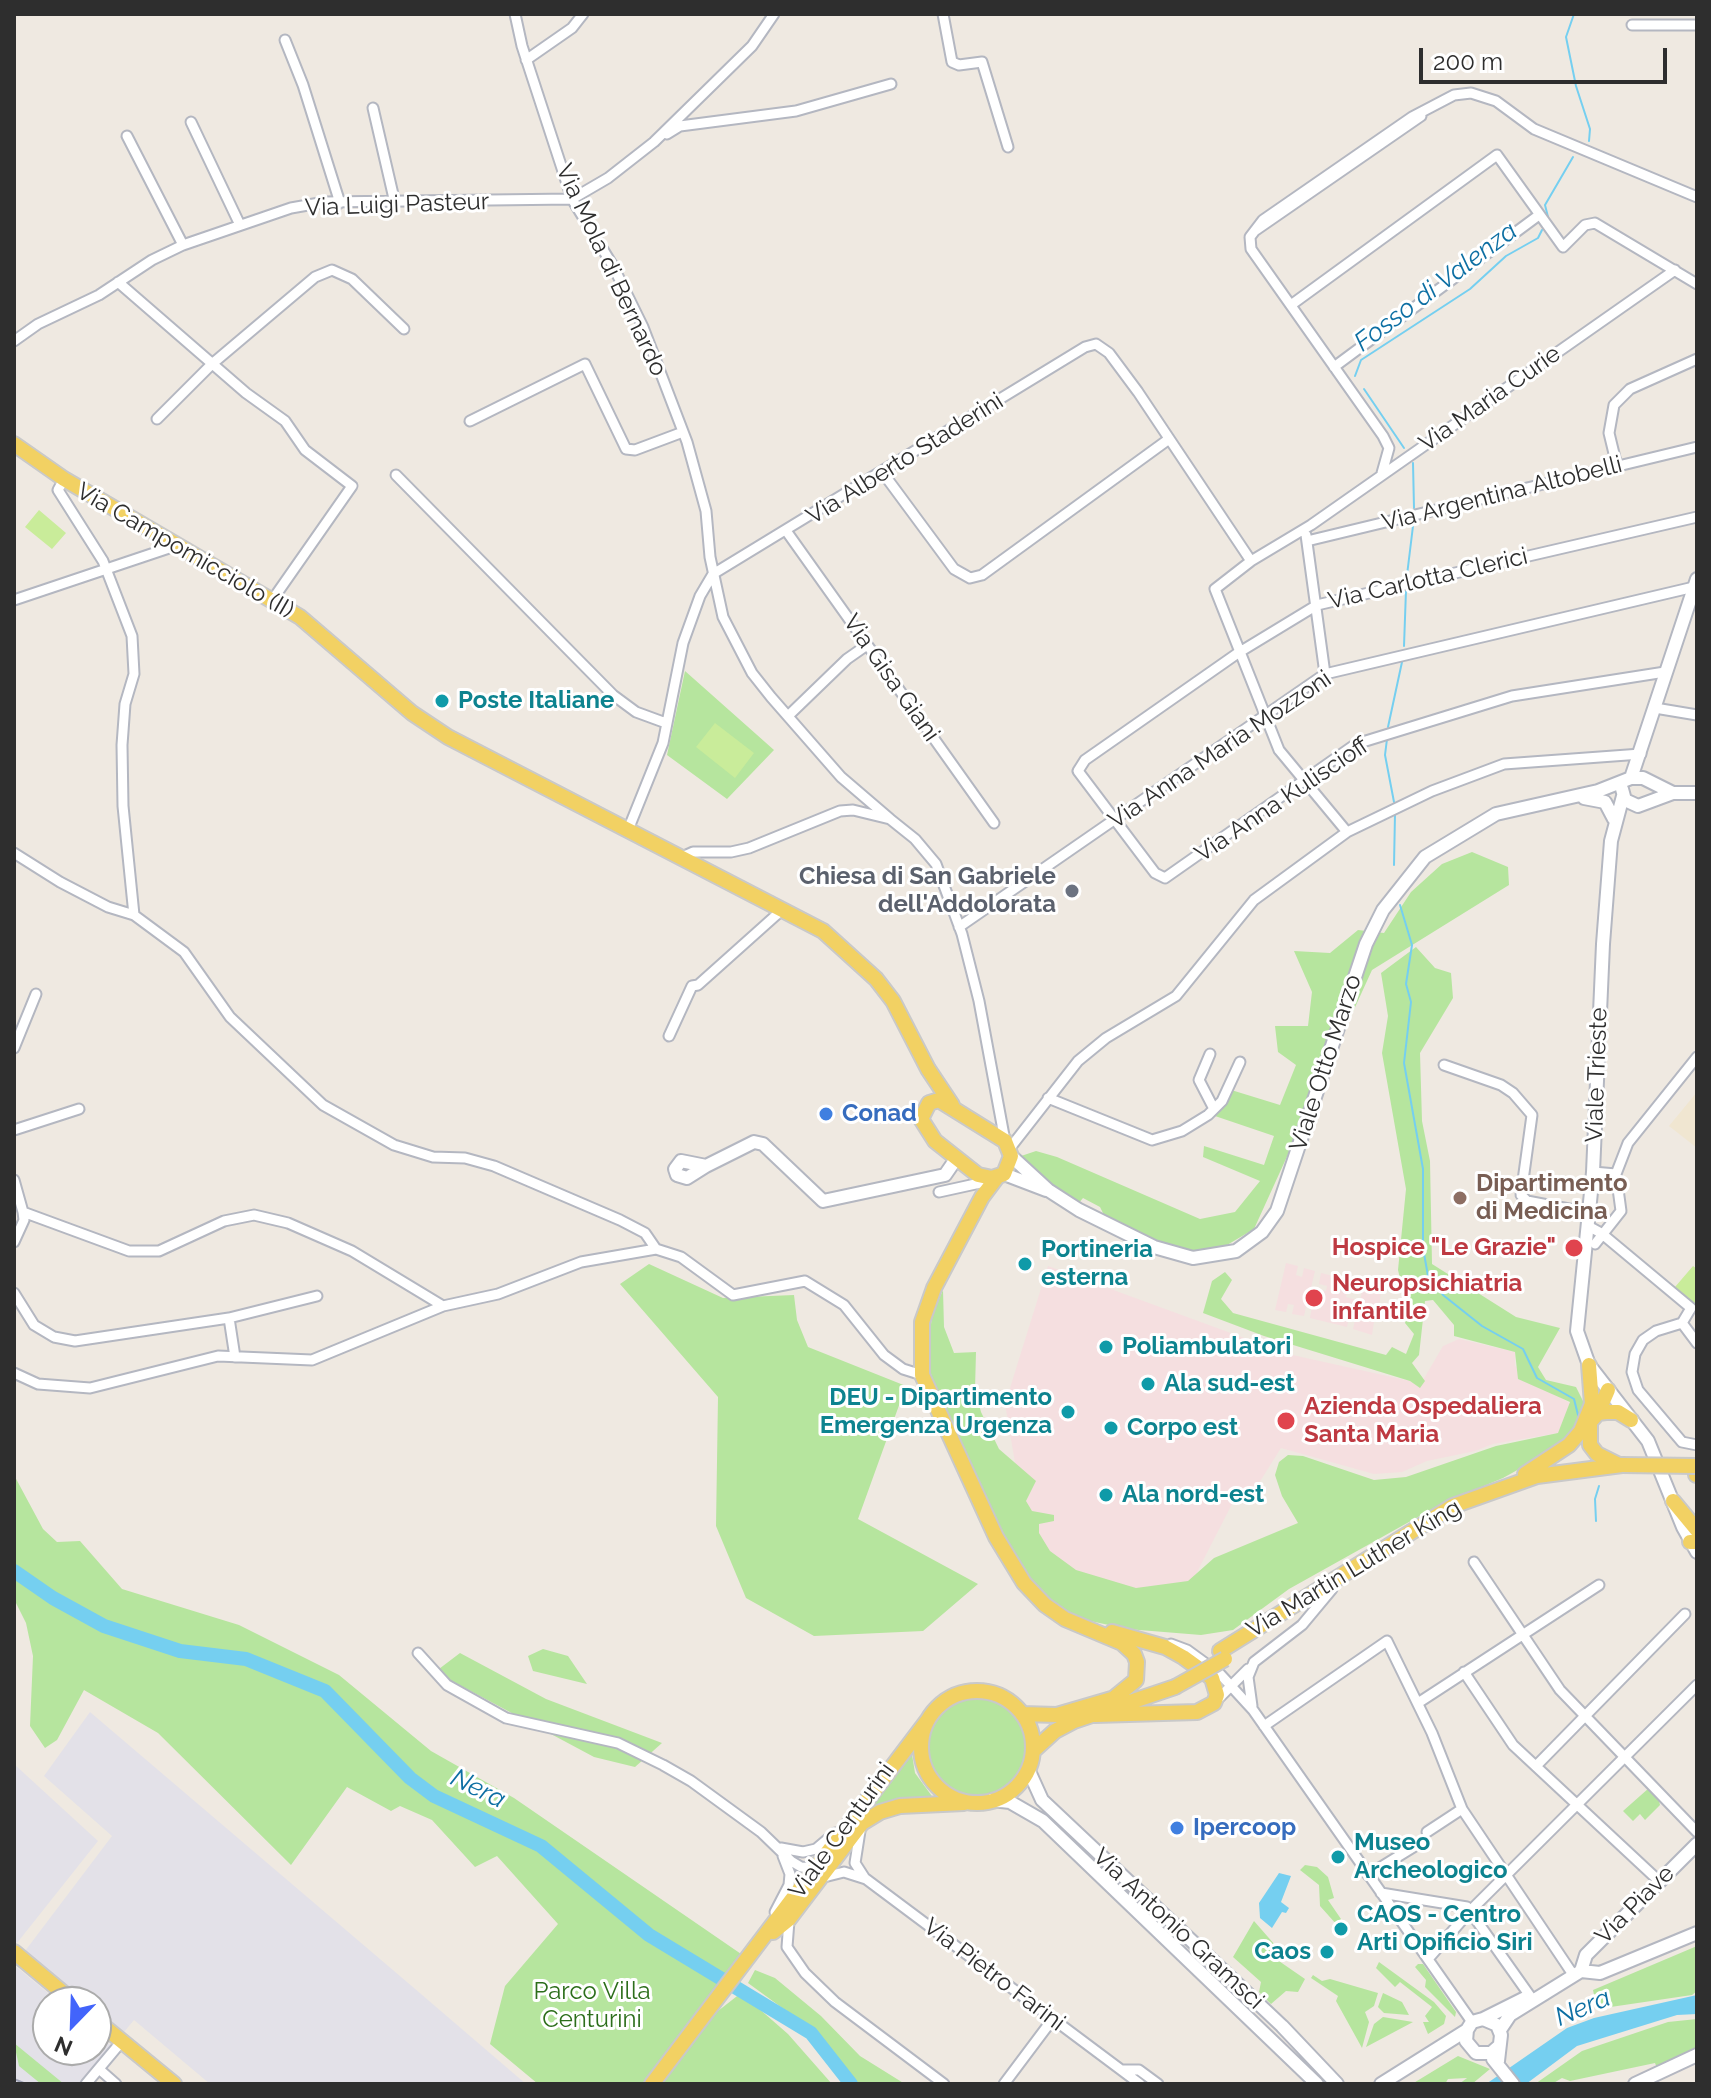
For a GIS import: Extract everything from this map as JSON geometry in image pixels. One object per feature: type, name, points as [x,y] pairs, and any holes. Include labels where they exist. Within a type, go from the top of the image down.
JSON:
[{"type":"main road","name":"Via Campomicciolo (II)","points":[[14,444],[64,479],[300,617],[375,683],[440,732],[783,909],[843,946],[876,979],[912,1031],[928,1069],[952,1105]]},
{"type":"main road","points":[[928,1069],[922,1127],[980,1185]]},
{"type":"main road","points":[[924,1109],[939,1100],[952,1105],[1009,1148],[1001,1175],[980,1185],[934,1288],[922,1322],[922,1375],[996,1537],[1024,1583],[1045,1605],[1077,1625],[1122,1643],[1134,1654],[1136,1680],[1114,1698]]},
{"type":"main road","points":[[1507,1484],[1569,1445],[1581,1431],[1595,1408],[1589,1365]]},
{"type":"main road","points":[[1608,1390],[1596,1396],[1587,1433],[1590,1445],[1622,1470]]},
{"type":"main road","points":[[1595,1408],[1618,1412],[1631,1420]]},
{"type":"main road","name":"Via Martin Luther King","points":[[1222,1655],[1424,1522],[1507,1484],[1565,1470],[1697,1466]]},
{"type":"main road","name":"Via Martin Luther King","points":[[1033,1751],[1055,1731],[1173,1683],[1429,1530],[1481,1503],[1540,1484],[1622,1470],[1697,1475]]},
{"type":"main road","points":[[1673,1501],[1696,1540]]},
{"type":"main road","points":[[1045,1605],[1107,1631],[1165,1647],[1212,1678],[1217,1686],[1214,1703],[1197,1712],[1095,1715]]},
{"type":"main road","name":"Via Martin Luther King","points":[[1022,1714],[1057,1715],[1173,1683]]},
{"type":"main road","points":[[968,1691],[999,1695],[1022,1714],[1032,1738],[1033,1751],[1028,1769],[1013,1788],[992,1800],[972,1802],[955,1798],[939,1788],[928,1774],[922,1757],[921,1739],[927,1721],[940,1704],[968,1691]]},
{"type":"main road","name":"Viale Centurini","points":[[652,2084],[817,1874],[927,1721]]},
{"type":"main road","name":"Viale Centurini","points":[[761,1943],[789,1919],[857,1820],[900,1806],[972,1802]]},
{"type":"main road","points":[[14,1952],[55,1986]]},
{"type":"main road","points":[[112,2033],[174,2084]]},
{"type":"street","name":"Via Mola di Bernardo","points":[[515,14],[526,60],[572,199],[613,266],[643,327],[683,432],[706,511],[713,574],[723,617],[752,673],[788,716],[841,777],[915,839],[936,864],[959,927],[1009,1148]]},
{"type":"street","points":[[526,60],[572,28],[583,14]]},
{"type":"street","points":[[572,199],[608,178],[654,142],[752,46],[774,14]]},
{"type":"street","points":[[943,14],[952,62],[959,65],[982,62],[1008,147]]},
{"type":"street","points":[[1632,25],[1697,25]]},
{"type":"street","points":[[285,40],[303,85],[340,203]]},
{"type":"street","points":[[654,142],[680,126],[768,117],[891,84]]},
{"type":"street","points":[[1382,473],[1389,448],[1251,249],[1253,232],[1415,122],[1426,111],[1454,95],[1471,93],[1496,101],[1534,129],[1697,197]]},
{"type":"street","points":[[373,108],[395,203]]},
{"type":"street","points":[[191,122],[240,225]]},
{"type":"street","points":[[127,136],[183,245]]},
{"type":"street","points":[[1291,305],[1497,155],[1563,247],[1585,225],[1595,223],[1697,284]]},
{"type":"street","name":"Via Luigi Pasteur","points":[[14,341],[38,324],[183,245],[291,208],[340,203],[572,199]]},
{"type":"street","points":[[1334,367],[1539,215]]},
{"type":"street","points":[[157,419],[212,364],[315,277],[332,270],[352,279],[404,329]]},
{"type":"street","name":"Via Maria Curie","points":[[1238,653],[1215,589],[1251,561],[1305,529],[1675,270]]},
{"type":"street","points":[[118,282],[212,364],[285,421],[305,450],[352,486],[273,599]]},
{"type":"street","name":"Via Alberto Staderini","points":[[713,574],[787,532],[1085,347],[1096,344],[1109,353],[1169,439]]},
{"type":"street","points":[[1617,466],[1609,433],[1614,405],[1630,389],[1697,359]]},
{"type":"street","points":[[470,421],[585,364],[626,449],[635,450],[683,432]]},
{"type":"street","points":[[883,473],[954,569],[970,578],[982,575],[1169,439],[1251,561]]},
{"type":"street","name":"Via Argentina Altobelli","points":[[1307,541],[1697,447]]},
{"type":"street","points":[[396,475],[613,695],[636,712],[666,723]]},
{"type":"street","points":[[64,479],[58,490],[121,600],[135,656],[125,704],[122,745],[123,806],[134,915]]},
{"type":"street","name":"Via Carlotta Clerici","points":[[1115,820],[1080,776],[1080,766],[1238,653],[1317,605],[1697,517]]},
{"type":"street","points":[[1305,529],[1325,674]]},
{"type":"street","name":"Via Gisa Giani","points":[[787,532],[994,823]]},
{"type":"street","points":[[14,600],[178,545]]},
{"type":"street","points":[[628,830],[663,743],[683,643],[700,596],[713,574]]},
{"type":"street","points":[[1673,793],[1648,782],[1629,779],[1640,756],[1696,583]]},
{"type":"street","name":"Via Anna Maria Mozzoni","points":[[959,927],[1325,674],[1696,583]]},
{"type":"street","points":[[788,716],[847,659],[867,645]]},
{"type":"street","points":[[1238,653],[1279,750],[1347,832]]},
{"type":"street","name":"Via Anna Kuliscioff","points":[[1115,820],[1155,873],[1165,878],[1356,744],[1389,731],[1512,696],[1665,672]]},
{"type":"street","points":[[1655,708],[1697,715]]},
{"type":"street","points":[[1640,756],[1648,782],[1648,800]]},
{"type":"street","points":[[1009,1148],[1078,1061],[1106,1038],[1176,996],[1254,900],[1347,832],[1432,791],[1504,764],[1640,756]]},
{"type":"street","name":"Viale Otto Marzo","points":[[1001,1175],[1048,1190],[1114,1228],[1183,1257],[1221,1255],[1249,1242],[1277,1211],[1366,944],[1405,878],[1425,857],[1449,839],[1496,814],[1598,791],[1629,779]]},
{"type":"street","name":"Viale Trieste","points":[[1589,1365],[1577,1331],[1593,1172],[1603,944],[1614,825],[1629,779]]},
{"type":"street","name":"Viale Otto Marzo","points":[[1598,791],[1623,795]]},
{"type":"street","points":[[1573,797],[1605,802],[1614,825],[1634,805],[1673,793],[1697,793]]},
{"type":"street","points":[[1623,795],[1634,805]]},
{"type":"street","points":[[682,857],[693,852],[731,852],[749,848],[840,811],[870,812],[890,819]]},
{"type":"street","points":[[14,853],[108,907],[134,915],[184,952],[230,1017],[323,1105],[394,1145],[433,1157],[465,1158],[494,1166],[596,1213],[620,1220],[645,1233],[656,1249]]},
{"type":"street","points":[[669,1036],[692,986],[698,985],[783,909]]},
{"type":"street","points":[[14,1048],[36,994]]},
{"type":"street","points":[[1210,1054],[1199,1080],[1214,1109]]},
{"type":"street","points":[[1584,1253],[1621,1211],[1616,1174],[1628,1143],[1697,1057]]},
{"type":"street","points":[[1048,1098],[1152,1140],[1182,1131],[1214,1109],[1222,1101],[1240,1062]]},
{"type":"street","points":[[1444,1065],[1501,1085],[1513,1093],[1532,1115],[1521,1195],[1527,1201],[1589,1219],[1601,1233],[1694,1310],[1682,1323],[1656,1331],[1643,1340],[1635,1354],[1632,1372],[1638,1390],[1682,1442],[1697,1445]]},
{"type":"street","points":[[985,1129],[1000,1105]]},
{"type":"street","points":[[14,1130],[79,1109]]},
{"type":"street","points":[[706,1166],[754,1142],[763,1144],[823,1201],[945,1175],[956,1159]]},
{"type":"street","name":"Viale Otto Marzo","points":[[1009,1148],[1048,1190]]},
{"type":"street","points":[[1593,1172],[1616,1174]]},
{"type":"street","points":[[14,1180],[21,1216],[14,1242]]},
{"type":"street","points":[[939,1192],[980,1185]]},
{"type":"street","points":[[21,1216],[129,1251],[159,1251],[224,1221],[254,1215],[288,1223],[352,1251],[443,1306]]},
{"type":"street","points":[[1595,1244],[1612,1242]]},
{"type":"street","points":[[14,1373],[38,1384],[90,1388],[196,1360],[235,1357],[312,1360],[443,1306],[498,1294],[581,1262],[656,1249],[681,1257],[733,1295],[805,1281],[844,1305],[884,1355],[903,1369],[922,1375]]},
{"type":"street","points":[[14,1293],[34,1325],[54,1337],[75,1341],[229,1318],[317,1296]]},
{"type":"street","points":[[229,1318],[235,1357]]},
{"type":"street","points":[[1682,1323],[1697,1343]]},
{"type":"street","points":[[1589,1365],[1656,1457],[1673,1501]]},
{"type":"street","points":[[1474,1562],[1560,1690],[1697,1832]]},
{"type":"street","points":[[1418,1703],[1599,1585]]},
{"type":"street","points":[[1214,1703],[1233,1687],[1254,1662],[1302,1625],[1332,1589]]},
{"type":"street","points":[[1537,1765],[1685,1614]]},
{"type":"street","points":[[1131,1637],[1187,1650],[1233,1687],[1253,1710],[1474,2024]]},
{"type":"street","points":[[1264,1726],[1387,1641],[1418,1703],[1462,1809],[1578,1974]]},
{"type":"street","points":[[418,1653],[447,1685],[506,1718],[618,1743],[663,1765],[691,1781],[801,1867],[817,1874],[844,1872],[866,1879]]},
{"type":"street","points":[[1253,1710],[1248,1692],[1254,1662]]},
{"type":"street","points":[[1464,1672],[1502,1734],[1659,1881]]},
{"type":"street","points":[[1428,1959],[1470,1911],[1508,1877],[1697,1685]]},
{"type":"street","name":"Via Antonio Gramsci","points":[[1028,1769],[1042,1800],[1282,2026],[1337,2084]]},
{"type":"street","name":"Via Antonio Gramsci","points":[[992,1800],[1010,1802],[1043,1821],[1317,2084]]},
{"type":"street","points":[[1427,1832],[1462,1809]]},
{"type":"street","points":[[777,1847],[803,1852],[816,1849],[857,1820]]},
{"type":"street","points":[[857,1820],[855,1863],[866,1879]]},
{"type":"street","points":[[1368,1875],[1420,1843]]},
{"type":"street","name":"Via Piave","points":[[1578,1974],[1586,1955],[1697,1844]]},
{"type":"street","points":[[761,1943],[767,1924],[789,1885],[787,1864],[777,1847]]},
{"type":"street","name":"Via Pietro Farini","points":[[866,1879],[1140,2084]]},
{"type":"street","points":[[1381,1893],[1467,1907],[1530,1996]]},
{"type":"street","points":[[789,1919],[787,1947],[805,1973],[835,2002],[944,2084]]},
{"type":"street","points":[[1499,2063],[1500,2030],[1510,2015],[1578,1974],[1600,1973],[1697,1933]]},
{"type":"street","points":[[1381,2084],[1474,2024],[1530,1996],[1547,1991]]},
{"type":"street","points":[[1004,2084],[1052,2020]]},
{"type":"street","points":[[1474,2024],[1493,2022],[1500,2030]]},
{"type":"street","points":[[1468,2046],[1474,2024]]},
{"type":"street","points":[[86,2084],[122,2041]]},
{"type":"street","points":[[1468,2046],[1499,2063],[1513,2084]]},
{"type":"street","points":[[1392,2084],[1435,2059],[1468,2046]]},
{"type":"street","points":[[1481,2054],[1491,2053],[1499,2046]]},
{"type":"street","points":[[1635,2084],[1682,2065],[1697,2055]]},
{"type":"street","points":[[1682,2065],[1697,2064]]},
{"type":"street","points":[[99,2069],[116,2084]]},
{"type":"street","name":"Via Pietro Farini","points":[[1122,2070],[1139,2070],[1158,2084]]},
{"type":"shaded area","points":[[1697,1092],[1697,1148],[1669,1126]]},
{"type":"shaded area","name":"Neuropsichiatria infantile","points":[[1286,1263],[1298,1266],[1296,1275],[1302,1277],[1304,1268],[1315,1271],[1311,1288],[1326,1291],[1327,1286],[1319,1284],[1321,1273],[1358,1282],[1356,1293],[1347,1291],[1346,1297],[1360,1301],[1364,1283],[1384,1288],[1379,1308],[1376,1308],[1372,1335],[1353,1329],[1357,1311],[1343,1308],[1342,1314],[1349,1316],[1347,1327],[1310,1318],[1312,1307],[1321,1309],[1322,1303],[1308,1299],[1304,1316],[1292,1314],[1294,1305],[1288,1304],[1286,1312],[1275,1310]]},
{"type":"shaded area","name":"Azienda Ospedaliera Santa Maria","points":[[1048,1266],[1288,1354],[1410,1381],[1419,1387],[1443,1346],[1459,1339],[1515,1352],[1515,1366],[1572,1405],[1558,1433],[1493,1444],[1427,1461],[1402,1472],[1374,1474],[1281,1448],[1247,1502],[1232,1504],[1192,1582],[1138,1591],[1059,1567],[1025,1521],[1005,1404]]},
{"type":"shaded area","points":[[90,1712],[526,2084],[210,2084],[134,2020],[124,2032],[112,2022],[112,1986],[68,1986],[25,1951],[112,1836],[44,1776]]},
{"type":"shaded area","points":[[14,1764],[98,1841],[17,1943],[14,1940]]},
{"type":"shaded area","points":[[14,1965],[40,1986],[32,1986],[32,2066],[96,2066],[81,2084],[14,2084]]},
{"type":"green space","points":[[39,510],[66,533],[52,549],[25,527]]},
{"type":"green space","points":[[685,671],[774,750],[727,799],[667,755]]},
{"type":"green space","points":[[715,723],[754,753],[735,778],[696,747]]},
{"type":"green space","points":[[1472,852],[1508,867],[1509,885],[1372,970],[1254,1229],[1222,1248],[1189,1255],[1153,1242],[1105,1217],[1100,1207],[1083,1198],[1078,1204],[1069,1199],[1018,1157],[1036,1151],[1057,1157],[1200,1219],[1235,1212],[1260,1181],[1203,1157],[1204,1146],[1264,1165],[1274,1136],[1215,1116],[1228,1089],[1280,1105],[1296,1065],[1278,1052],[1275,1026],[1308,1026],[1312,992],[1294,951],[1330,953],[1358,930],[1384,933],[1411,892],[1442,864]]},
{"type":"green space","points":[[1416,947],[1435,968],[1451,973],[1453,998],[1420,1053],[1422,1121],[1430,1161],[1432,1264],[1516,1317],[1560,1328],[1538,1367],[1546,1380],[1576,1387],[1586,1407],[1576,1430],[1557,1448],[1503,1478],[1443,1503],[1289,1589],[1233,1630],[1201,1635],[1127,1629],[1072,1617],[1037,1588],[984,1511],[949,1438],[927,1360],[932,1315],[943,1290],[944,1327],[954,1353],[976,1352],[975,1389],[981,1412],[999,1449],[1036,1481],[1026,1501],[1032,1511],[1054,1515],[1054,1521],[1039,1524],[1039,1533],[1050,1551],[1076,1570],[1136,1588],[1188,1581],[1214,1558],[1298,1523],[1282,1496],[1275,1475],[1279,1462],[1288,1455],[1303,1456],[1374,1480],[1406,1477],[1496,1446],[1558,1433],[1570,1402],[1518,1379],[1515,1352],[1454,1336],[1454,1325],[1433,1300],[1425,1301],[1419,1355],[1412,1363],[1425,1381],[1420,1388],[1410,1381],[1264,1336],[1203,1313],[1212,1281],[1225,1272],[1232,1280],[1221,1299],[1233,1313],[1386,1355],[1392,1347],[1406,1354],[1414,1334],[1405,1323],[1408,1311],[1414,1306],[1404,1295],[1398,1270],[1406,1189],[1382,1053],[1388,1016],[1381,973]]},
{"type":"green space","points":[[649,1264],[723,1298],[794,1295],[797,1320],[808,1347],[906,1386],[858,1519],[978,1584],[923,1631],[814,1636],[746,1598],[716,1526],[718,1397],[620,1284]]},
{"type":"green space","points":[[1693,1266],[1697,1269],[1697,1306],[1675,1287]]},
{"type":"green space","name":"Parco Villa Centurini","points":[[14,1475],[43,1529],[57,1542],[80,1541],[122,1589],[239,1625],[339,1675],[431,1751],[514,1798],[744,1956],[645,2084],[538,2084],[490,2044],[505,1986],[558,1924],[497,1856],[475,1867],[432,1820],[400,1806],[391,1811],[347,1787],[291,1865],[158,1733],[84,1690],[57,1740],[45,1748],[30,1726],[33,1656],[26,1623],[14,1599]]},
{"type":"green space","points":[[543,1649],[568,1656],[587,1684],[533,1671],[528,1656]]},
{"type":"green space","points":[[460,1653],[546,1699],[662,1743],[635,1767],[594,1757],[435,1672]]},
{"type":"green space","points":[[977,1698],[996,1702],[1012,1712],[1022,1728],[1026,1747],[1022,1766],[1012,1782],[996,1792],[977,1796],[958,1792],[942,1782],[932,1766],[928,1747],[932,1728],[942,1712],[958,1702]]},
{"type":"green space","points":[[911,1748],[915,1773],[934,1799],[857,1818]]},
{"type":"green space","points":[[1649,1788],[1658,1797],[1660,1805],[1645,1820],[1640,1814],[1633,1821],[1623,1811]]},
{"type":"green space","points":[[1305,1865],[1317,1867],[1328,1877],[1334,1898],[1328,1900],[1341,1919],[1337,1925],[1320,1906],[1319,1885],[1300,1870]]},
{"type":"green space","points":[[1254,1921],[1275,1945],[1276,1959],[1305,1979],[1298,1992],[1286,1991],[1271,2004],[1259,1992],[1261,1982],[1233,1957]]},
{"type":"green space","points":[[1697,1946],[1697,1991],[1692,1995],[1597,2009],[1593,1990]]},
{"type":"green space","points":[[1379,1962],[1434,2002],[1446,2016],[1444,2024],[1428,2034],[1423,2022],[1429,2022],[1425,2016],[1432,2007],[1400,1982],[1395,1987],[1376,1968]]},
{"type":"green space","points":[[1423,1964],[1456,2012],[1455,2017],[1425,1987],[1426,1980],[1415,1967]]},
{"type":"green space","points":[[755,1970],[775,1978],[821,2016],[860,2056],[905,2084],[856,2084],[807,2026],[748,1983]]},
{"type":"green space","points":[[1313,1975],[1322,1981],[1330,1979],[1378,1993],[1374,2006],[1365,2012],[1369,2022],[1362,2048],[1336,2001],[1338,1996],[1311,1978]]},
{"type":"green space","points":[[741,1993],[788,2034],[832,2084],[658,2084],[709,2018]]},
{"type":"green space","points":[[1383,1993],[1402,2002],[1409,2015],[1384,2013],[1378,2007]]},
{"type":"green space","points":[[1383,2017],[1413,2022],[1366,2047],[1374,2024]]},
{"type":"green space","points":[[1697,2019],[1697,2047],[1657,2068],[1655,2063],[1570,2081],[1562,2078],[1552,2084],[1535,2084],[1582,2051],[1668,2022]]},
{"type":"green space","points":[[14,2043],[32,2058],[32,2066],[42,2066],[64,2084],[41,2084],[19,2066]]},
{"type":"green space","points":[[1458,2056],[1490,2069],[1472,2084],[1459,2084],[1467,2078],[1448,2079],[1445,2084],[1412,2084]]},
{"type":"water","points":[[1279,1873],[1291,1876],[1281,1902],[1289,1908],[1286,1913],[1282,1912],[1272,1928],[1260,1918],[1259,1903]]},
{"type":"water","points":[[1697,1995],[1697,2014],[1677,2015],[1577,2046],[1526,2084],[1486,2084],[1567,2028],[1594,2018]]},
{"type":"waterway","name":"Fosso di Valenza","points":[[1574,14],[1566,37],[1576,86],[1590,129],[1589,141]]},
{"type":"waterway","name":"Fosso di Valenza","points":[[1548,217],[1545,205],[1573,157]]},
{"type":"waterway","name":"Fosso di Valenza","points":[[1355,376],[1361,360],[1470,289],[1506,256],[1538,238],[1542,230]]},
{"type":"waterway","name":"Fosso di Valenza","points":[[1364,389],[1404,448]]},
{"type":"waterway","name":"Fosso di Valenza","points":[[1413,463],[1414,508]]},
{"type":"waterway","name":"Fosso di Valenza","points":[[1407,575],[1413,526]]},
{"type":"waterway","name":"Fosso di Valenza","points":[[1404,646],[1406,590]]},
{"type":"waterway","name":"Fosso di Valenza","points":[[1388,727],[1402,662]]},
{"type":"waterway","name":"Fosso di Valenza","points":[[1387,739],[1385,755],[1394,802]]},
{"type":"waterway","name":"Fosso di Valenza","points":[[1394,865],[1395,814]]},
{"type":"waterway","name":"Fosso di Valenza","points":[[1400,905],[1412,945],[1406,984],[1411,1002],[1404,1063],[1423,1169],[1423,1248],[1428,1276],[1443,1295],[1482,1326],[1523,1349],[1537,1378],[1574,1399],[1579,1419]]},
{"type":"waterway","name":"Fosso di Valenza","points":[[1596,1521],[1595,1499],[1599,1486]]},
{"type":"waterway","name":"Nera","points":[[14,1571],[53,1598],[104,1626],[180,1651],[246,1659],[325,1691],[410,1778],[434,1796],[541,1846],[649,1935],[811,2033],[851,2084]]},
{"type":"railway","points":[[14,2079],[26,2084]]},
{"type":"place","name":"Poste Italiane","points":[[442,701]]},
{"type":"place","name":"Chiesa di San Gabriele dell'Addolorata","points":[[1072,891]]},
{"type":"place","name":"Conad","points":[[826,1114]]},
{"type":"place","name":"Dipartimento di Medicina","points":[[1460,1198]]},
{"type":"place","name":"Hospice \"Le Grazie\"","points":[[1574,1248]]},
{"type":"place","name":"Portineria esterna","points":[[1025,1264]]},
{"type":"place","name":"Neuropsichiatria infantile","points":[[1314,1298]]},
{"type":"place","name":"Poliambulatori","points":[[1106,1347]]},
{"type":"place","name":"Ala sud-est","points":[[1148,1384]]},
{"type":"place","name":"DEU - Dipartimento Emergenza Urgenza","points":[[1068,1412]]},
{"type":"place","name":"Azienda Ospedaliera Santa Maria","points":[[1286,1421]]},
{"type":"place","name":"Corpo est","points":[[1111,1428]]},
{"type":"place","name":"Ala nord-est","points":[[1106,1495]]},
{"type":"place","name":"Ipercoop","points":[[1177,1828]]},
{"type":"place","name":"Museo Archeologico","points":[[1338,1857]]},
{"type":"place","name":"CAOS - Centro Arti Opificio Siri","points":[[1341,1929]]},
{"type":"place","name":"Caos","points":[[1327,1952]]}]
